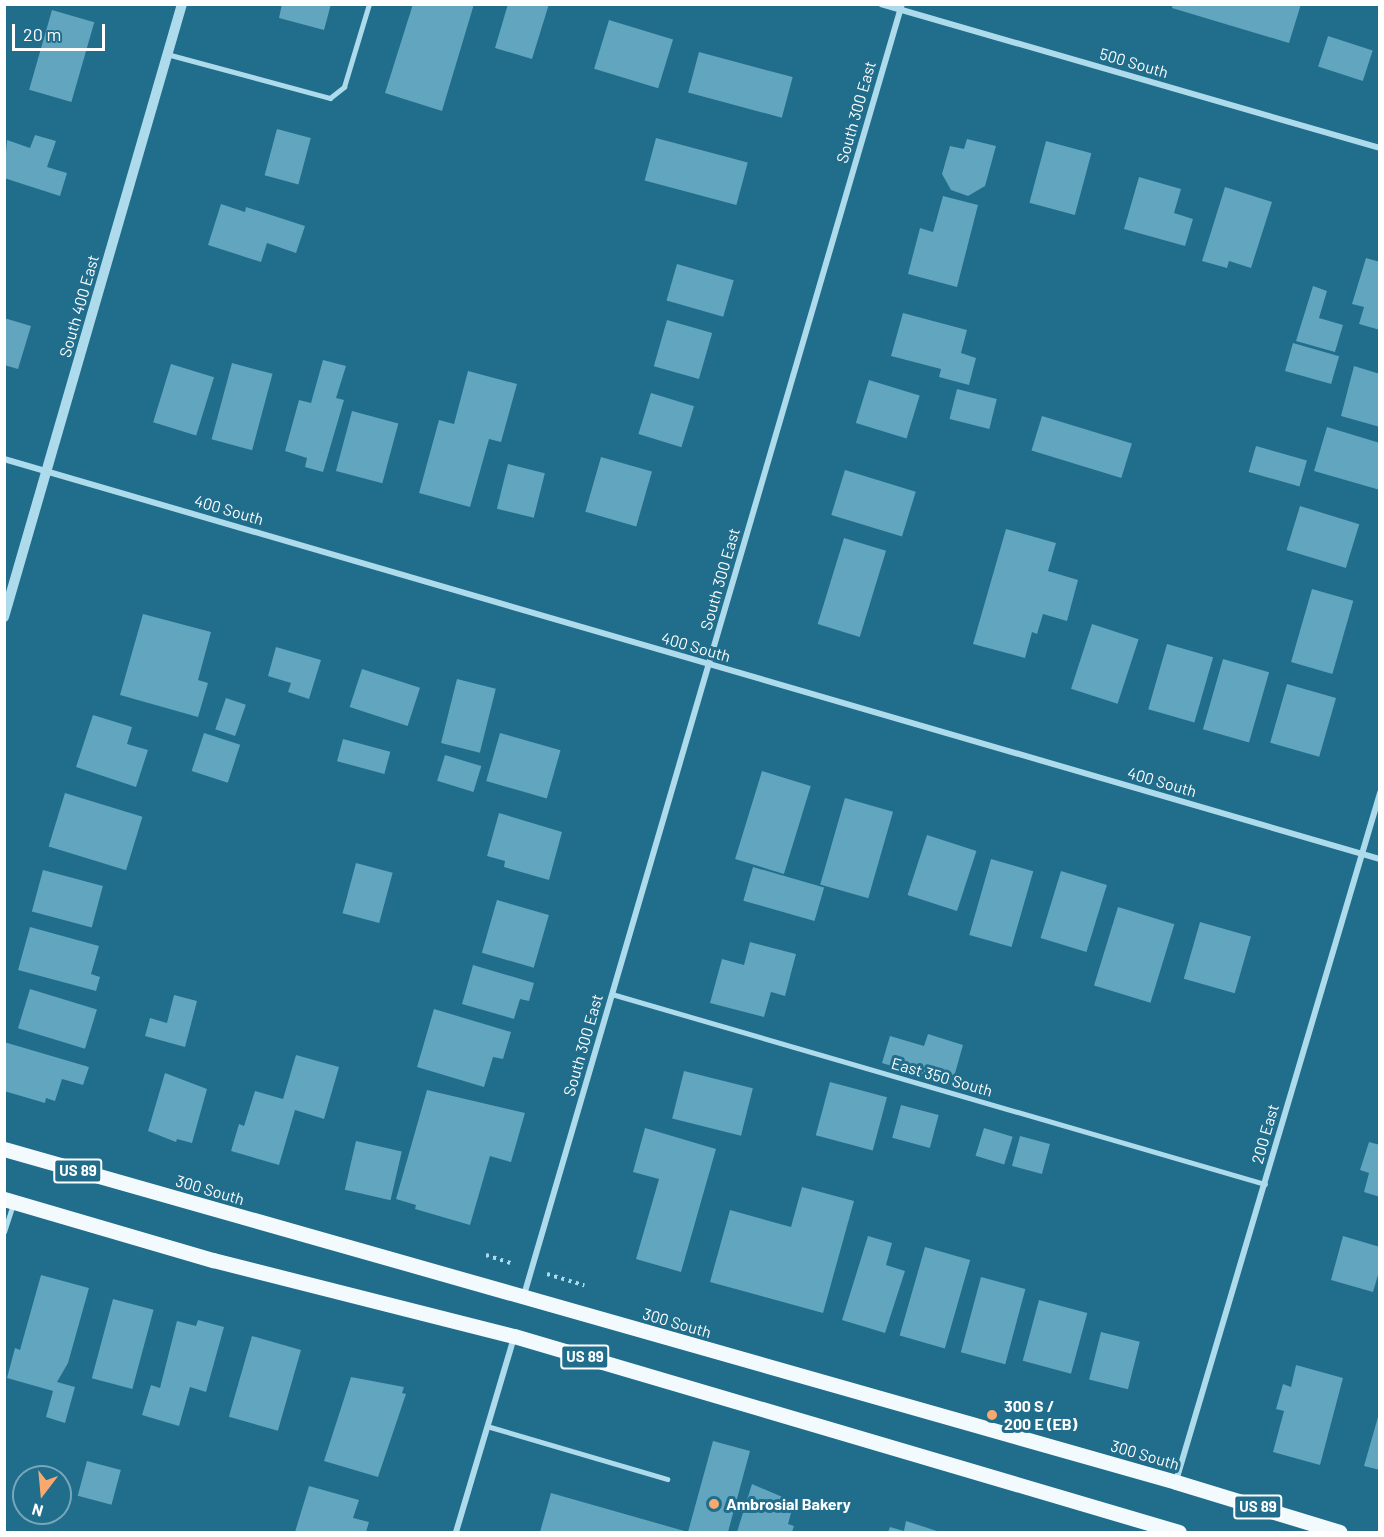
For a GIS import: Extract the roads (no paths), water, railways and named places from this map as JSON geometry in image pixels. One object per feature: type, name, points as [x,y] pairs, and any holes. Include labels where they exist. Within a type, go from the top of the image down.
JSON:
[{"type":"main road","name":"300 South","points":[[4,1149],[523,1299],[1176,1482],[1340,1533]]},
{"type":"main road","name":"US 89","points":[[9,1201],[213,1260],[514,1336],[1162,1530],[1179,1533]]},
{"type":"street","name":"South 400 East","points":[[4,617],[182,4]]},
{"type":"street","name":"500 South","points":[[881,4],[901,7],[1380,148]]},
{"type":"street","name":"South 300 East","points":[[523,1299],[901,7]]},
{"type":"street","name":"400 South","points":[[4,459],[1380,859]]},
{"type":"street","name":"200 East","points":[[1176,1482],[1380,793]]},
{"type":"street","points":[[456,1533],[514,1336]]},
{"type":"lane","points":[[167,54],[330,98],[344,87],[369,4]]},
{"type":"lane","name":"East 350 South","points":[[612,994],[1264,1184]]},
{"type":"lane","points":[[4,1232],[9,1201]]},
{"type":"lane","points":[[487,1426],[667,1479]]},
{"type":"place","name":"300 S / 200 E (EB)","points":[[992,1415]]},
{"type":"place","name":"Ambrosial Bakery","points":[[714,1504]]}]
